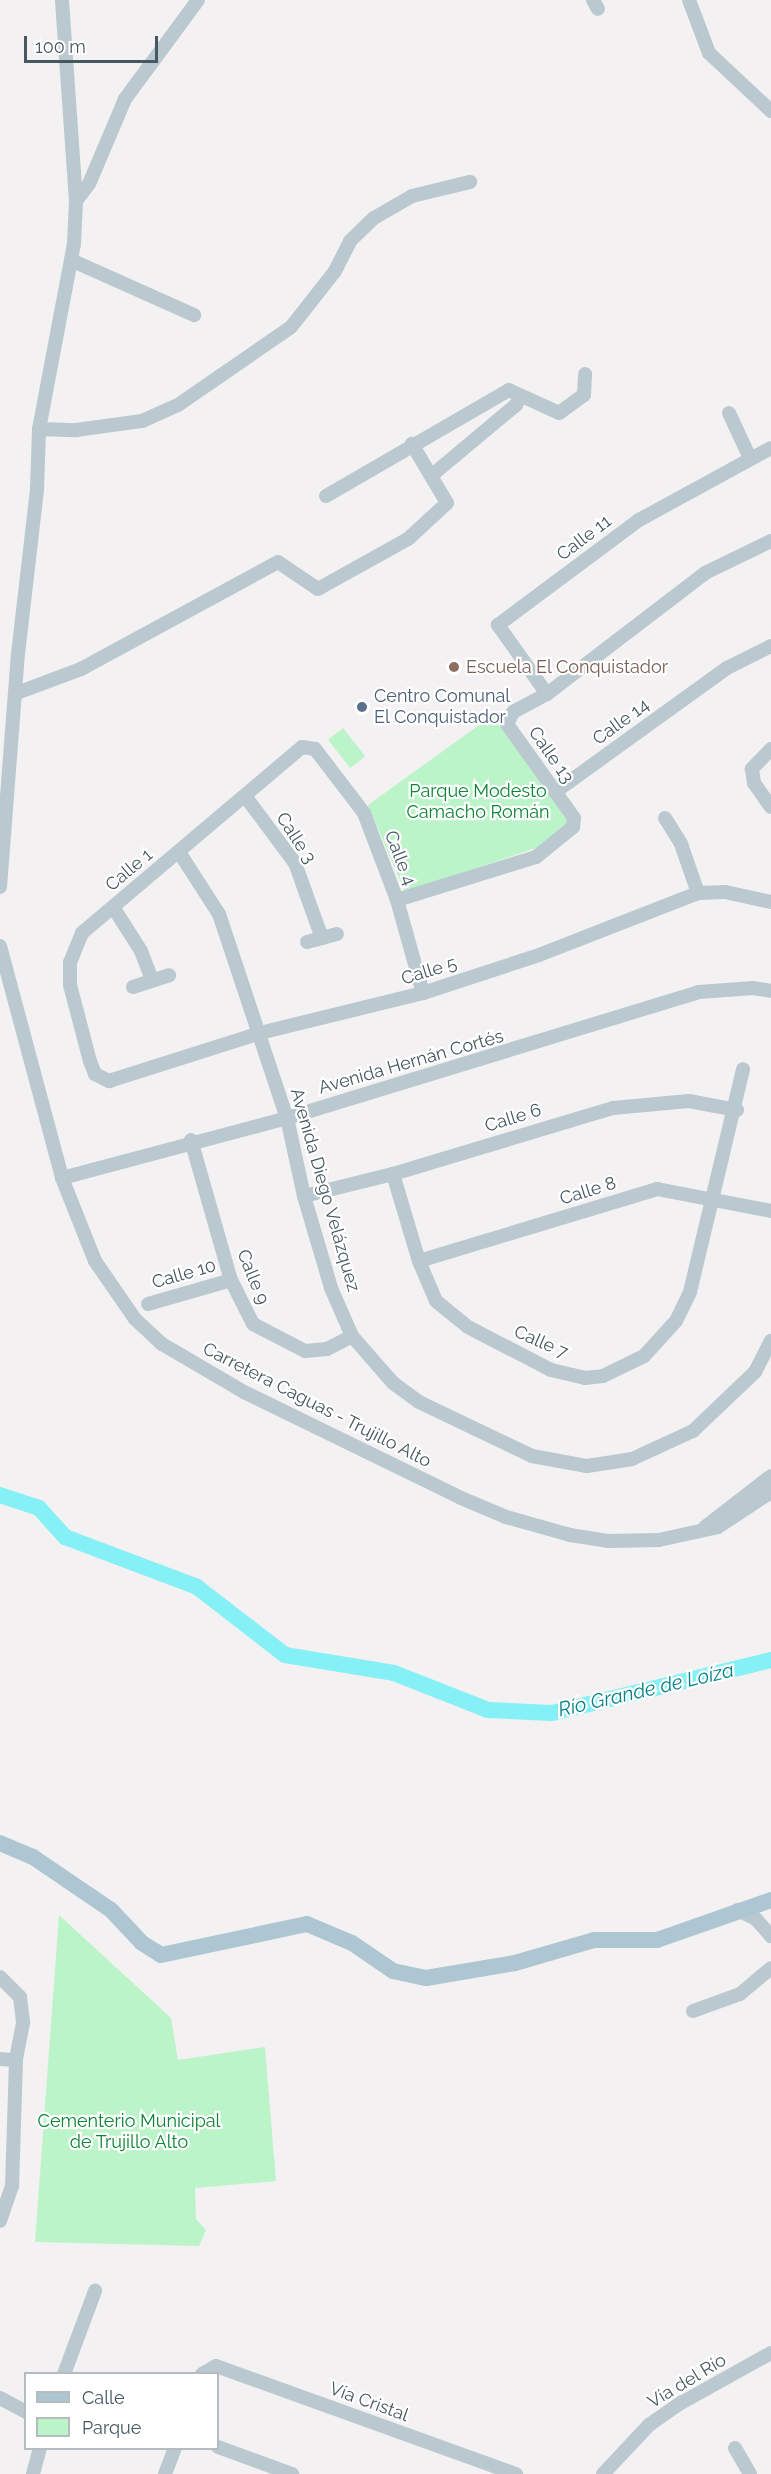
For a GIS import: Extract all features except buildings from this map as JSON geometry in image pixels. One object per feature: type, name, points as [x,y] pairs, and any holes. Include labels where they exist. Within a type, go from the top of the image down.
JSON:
[{"type":"main road","points":[[0,1843],[33,1857],[111,1910],[142,1943],[161,1955],[307,1924],[351,1942],[393,1971],[426,1978],[515,1963],[594,1940],[657,1940],[769,1897]]},
{"type":"street","points":[[0,887],[37,490],[39,429],[71,261],[76,201],[62,0]]},
{"type":"street","points":[[76,201],[89,184],[130,90],[198,0]]},
{"type":"street","points":[[689,0],[709,52],[771,111]]},
{"type":"street","points":[[39,429],[76,430],[142,421],[178,405],[291,327],[335,271],[350,241],[374,218],[412,196],[470,182]]},
{"type":"street","points":[[71,261],[194,315]]},
{"type":"street","points":[[326,496],[508,390],[559,412],[584,395],[585,374]]},
{"type":"street","points":[[431,476],[516,405],[520,396]]},
{"type":"street","points":[[729,413],[750,458]]},
{"type":"street","points":[[17,693],[91,663],[278,562],[318,589],[408,539],[444,509],[447,503],[412,444]]},
{"type":"street","name":"Calle 11","points":[[548,694],[498,625],[639,520],[771,448]]},
{"type":"street","name":"Calle 13","points":[[397,900],[536,857],[573,827],[574,818],[507,724],[513,712],[548,694],[705,573],[771,541]]},
{"type":"street","name":"Calle 14","points":[[555,792],[727,668],[771,646]]},
{"type":"street","name":"Calle 1","points":[[96,1074],[70,985],[70,962],[82,933],[302,747],[315,749]]},
{"type":"street","name":"Calle 4","points":[[315,749],[364,813],[397,900],[423,993]]},
{"type":"street","points":[[771,749],[752,769],[754,783],[771,807]]},
{"type":"street","name":"Calle 3","points":[[245,796],[295,863],[322,938]]},
{"type":"street","points":[[665,818],[681,844],[698,893]]},
{"type":"street","name":"Avenida Diego Velázquez","points":[[179,852],[219,914],[287,1118],[304,1196],[331,1288],[352,1336],[393,1383],[420,1402],[532,1456],[587,1466],[632,1459],[693,1431],[755,1372],[771,1341]]},
{"type":"street","name":"Calle 5","points":[[96,1074],[109,1081],[260,1033],[423,993],[539,955],[698,893],[725,892],[771,903]]},
{"type":"street","points":[[113,907],[141,951],[152,980]]},
{"type":"street","points":[[307,942],[337,934]]},
{"type":"street","name":"Carretera Caguas - Trujillo Alto","points":[[0,946],[62,1178],[94,1261],[135,1319],[162,1344],[246,1393],[506,1517],[570,1535],[608,1541],[659,1540],[705,1527],[718,1527],[771,1492]]},
{"type":"street","points":[[133,987],[169,975]]},
{"type":"street","name":"Avenida Hernán Cortés","points":[[62,1178],[191,1140],[287,1118],[699,992],[753,988],[771,992]]},
{"type":"street","name":"Calle 7","points":[[393,1174],[419,1262],[436,1301],[468,1327],[551,1370],[585,1378],[603,1376],[644,1356],[676,1321],[690,1292],[737,1110],[743,1070]]},
{"type":"street","name":"Calle 6","points":[[304,1196],[393,1174],[613,1108],[689,1101],[737,1110]]},
{"type":"street","name":"Calle 9","points":[[191,1140],[231,1280],[253,1324],[305,1351],[327,1349],[352,1336]]},
{"type":"street","name":"Calle 8","points":[[419,1262],[657,1189],[771,1211]]},
{"type":"street","name":"Calle 10","points":[[148,1304],[231,1280]]},
{"type":"street","name":"Carretera Caguas - Trujillo Alto","points":[[705,1527],[771,1476]]},
{"type":"street","points":[[742,1513],[771,1504]]},
{"type":"street","points":[[738,1910],[756,1919],[771,1936]]},
{"type":"street","points":[[693,2011],[740,1994],[771,1968]]},
{"type":"street","points":[[0,1977],[20,1997],[23,2023],[5,2149],[12,2186],[0,2221]]},
{"type":"street","points":[[0,2059],[16,2060]]},
{"type":"street","points":[[64,2372],[95,2291]]},
{"type":"street","name":"Vía del Río","points":[[603,2474],[649,2425],[681,2403],[771,2353]]},
{"type":"street","name":"Vía Cristal","points":[[206,2372],[216,2366],[516,2474]]},
{"type":"street","points":[[0,2398],[24,2411]]},
{"type":"street","points":[[219,2447],[292,2474]]},
{"type":"street","points":[[735,2448],[750,2474]]},
{"type":"street","points":[[33,2474],[39,2450]]},
{"type":"street","points":[[165,2474],[174,2450]]},
{"type":"green space","name":"Parque Modesto Camacho Román","points":[[493,715],[568,822],[536,848],[405,892],[368,805]]},
{"type":"green space","points":[[343,728],[365,756],[350,768],[328,740]]},
{"type":"green space","name":"Cementerio Municipal de Trujillo Alto","points":[[59,1915],[171,2018],[178,2060],[265,2047],[276,2181],[195,2188],[196,2219],[206,2230],[199,2246],[35,2242]]},
{"type":"waterway","name":"Río Grande de Loíza","points":[[0,1495],[39,1508],[65,1537],[197,1587],[285,1655],[394,1673],[488,1710],[552,1713],[771,1660]]},
{"type":"place","name":"Escuela El Conquistador","points":[[454,667]]},
{"type":"place","name":"Centro Comunal El Conquistador","points":[[362,707]]}]
